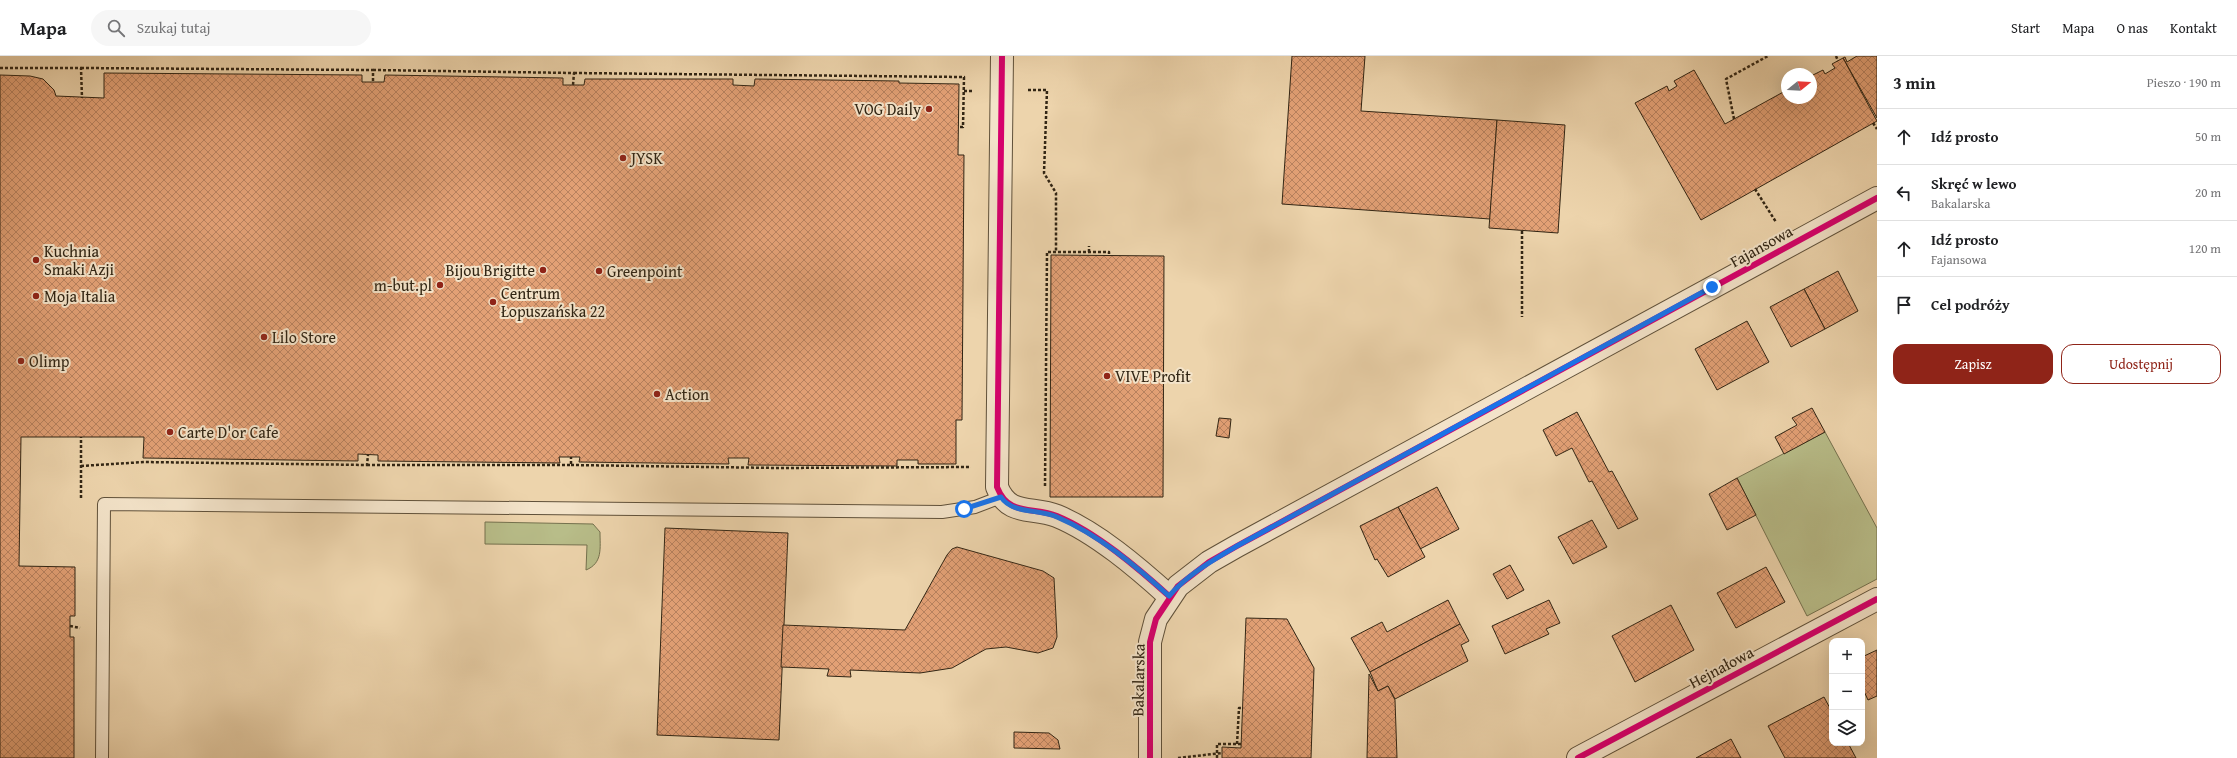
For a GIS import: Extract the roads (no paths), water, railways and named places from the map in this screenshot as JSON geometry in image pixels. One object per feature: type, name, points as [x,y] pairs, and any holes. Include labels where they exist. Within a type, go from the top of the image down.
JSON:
[{"type":"street","points":[[1002,56],[996,479],[1001,497],[1004,502],[1014,507],[1056,516],[1079,528],[1127,560],[1169,596]]},
{"type":"street","name":"Fajansowa","points":[[1237,546],[1877,198]]},
{"type":"street","name":"Bakalarska","points":[[1150,758],[1150,642],[1156,619],[1169,596],[1178,586],[1209,562],[1237,546]]},
{"type":"street","name":"Hejnałowa","points":[[1578,758],[1877,599]]},
{"type":"lane","points":[[102,758],[104,504],[942,512],[975,507],[1001,497]]},
{"type":"place","name":"VOG Daily","points":[[929,109]]},
{"type":"place","name":"JYSK","points":[[623,158]]},
{"type":"place","name":"Kuchnia Smaki Azji","points":[[36,260]]},
{"type":"place","name":"Bijou Brigitte","points":[[543,270]]},
{"type":"place","name":"Greenpoint","points":[[599,271]]},
{"type":"place","name":"m-but.pl","points":[[440,285]]},
{"type":"place","name":"Moja Italia","points":[[36,296]]},
{"type":"place","name":"Centrum Łopuszańska 22","points":[[493,302]]},
{"type":"place","name":"Lilo Store","points":[[264,337]]},
{"type":"place","name":"Olimp","points":[[21,361]]},
{"type":"place","name":"VIVE Profit","points":[[1107,376]]},
{"type":"place","name":"Action","points":[[657,394]]},
{"type":"place","name":"Carte D'or Cafe","points":[[170,432]]}]
